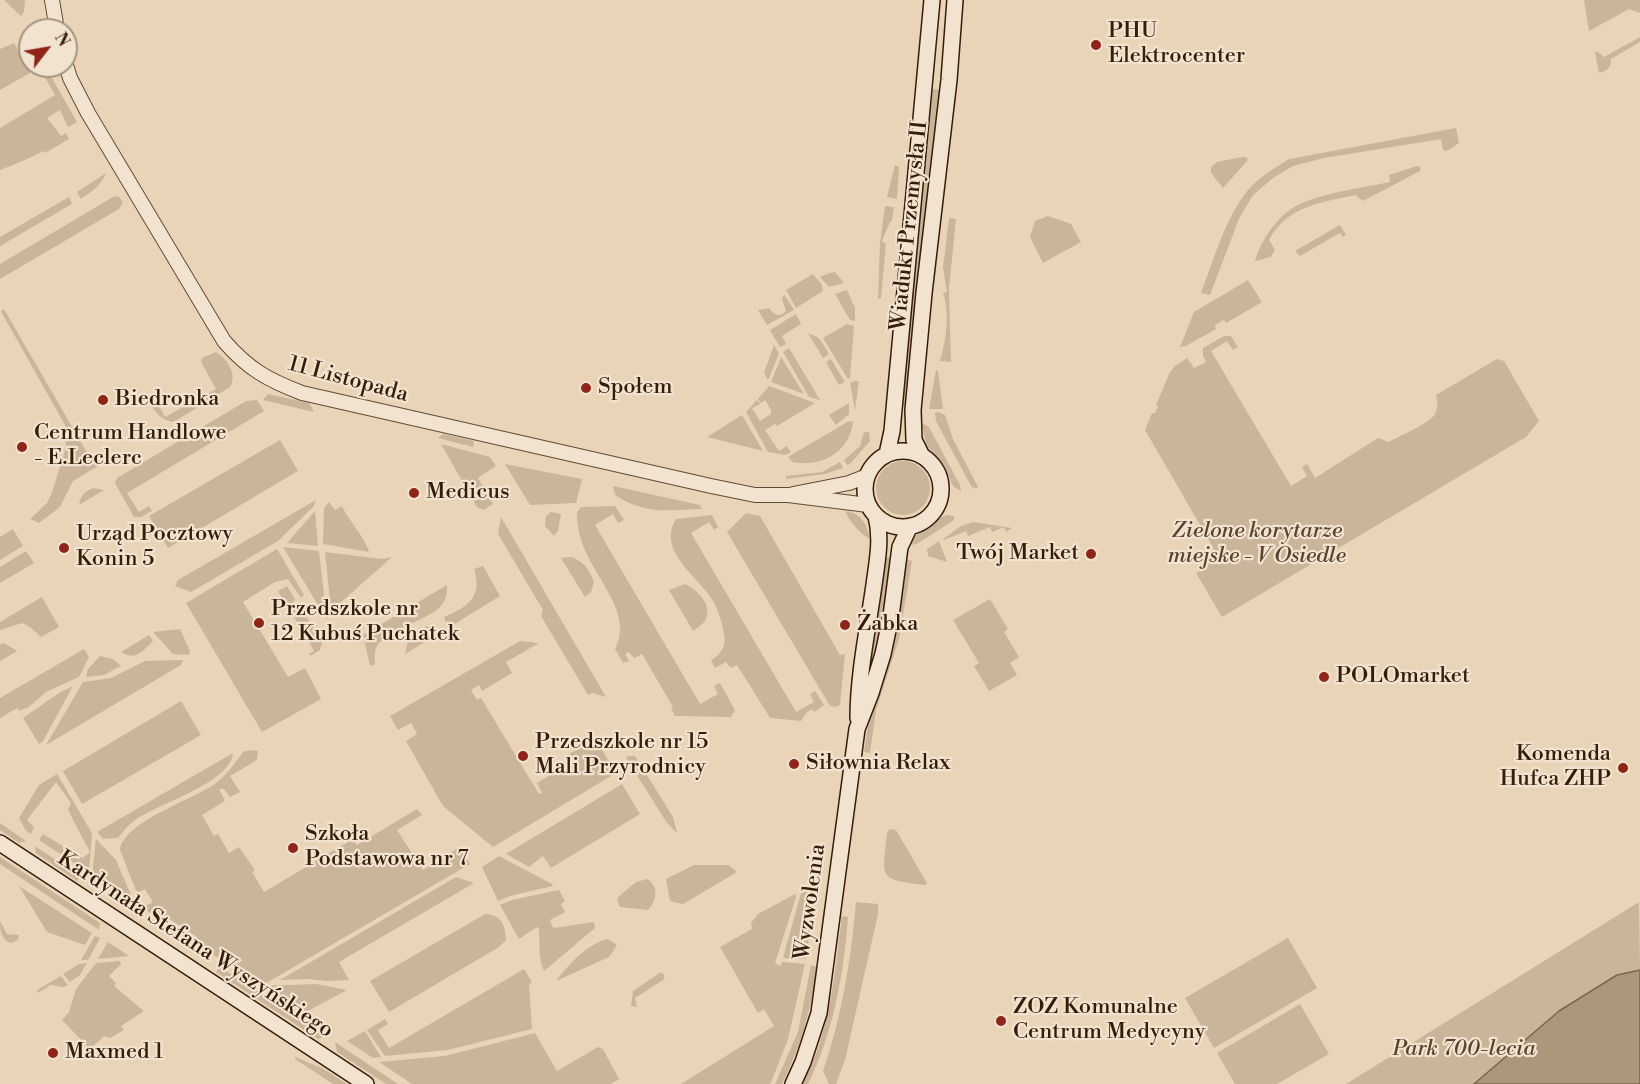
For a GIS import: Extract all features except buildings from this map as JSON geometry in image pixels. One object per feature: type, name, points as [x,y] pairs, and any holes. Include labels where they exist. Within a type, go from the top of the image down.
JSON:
[{"type":"main road","name":"Wiadukt Przemysła II","points":[[886,454],[892,431],[932,0]]},
{"type":"main road","name":"Wiadukt Przemysła II","points":[[922,456],[914,440],[913,410],[949,81],[955,0]]},
{"type":"main road","points":[[904,450],[922,456],[929,461],[938,474],[941,491],[935,508],[929,516],[910,526],[892,525],[872,511],[865,495],[867,476],[871,467],[886,454],[904,450]]},
{"type":"main road","name":"Wyzwolenia","points":[[793,1084],[803,1062],[819,1013],[858,722],[858,688],[879,552],[879,527],[872,511]]},
{"type":"main road","name":"Wyzwolenia","points":[[858,722],[872,693],[883,654],[891,616],[900,547],[910,526]]},
{"type":"main road","name":"Kardynała Stefana Wyszyńskiego","points":[[0,843],[366,1084]]},
{"type":"street","points":[[52,0],[55,18]]},
{"type":"street","name":"11 Listopada","points":[[70,78],[94,123],[224,340],[242,361],[257,373],[302,393],[711,486],[755,495],[788,495],[872,511]]},
{"type":"street","name":"11 Listopada","points":[[788,495],[849,483],[867,476]]},
{"type":"green space","points":[[4,0],[25,0],[24,12],[21,16]]},
{"type":"green space","points":[[1584,0],[1640,0],[1640,13],[1629,9],[1589,31]]},
{"type":"green space","points":[[1640,37],[1640,42],[1611,59],[1608,68],[1599,73],[1595,52],[1604,57]]},
{"type":"green space","points":[[14,43],[18,50],[18,78],[21,78],[0,90],[0,49]]},
{"type":"green space","points":[[45,78],[52,78],[77,122],[68,127],[60,110],[47,118],[61,136],[66,133],[69,139],[45,153],[43,151],[0,170],[0,128],[55,95]]},
{"type":"green space","points":[[932,89],[941,90],[925,217],[906,406],[901,405]]},
{"type":"green space","points":[[1456,128],[1459,143],[1447,151],[1443,150],[1441,139],[1324,158],[1293,166],[1273,178],[1253,195],[1239,219],[1210,295],[1201,293],[1221,240],[1240,201],[1257,181],[1273,169],[1289,159]]},
{"type":"green space","points":[[1242,157],[1248,160],[1223,188],[1211,173],[1211,167],[1217,162]]},
{"type":"green space","points":[[895,165],[899,167],[897,199],[887,197]]},
{"type":"green space","points":[[1417,166],[1421,167],[1420,171],[1363,201],[1355,195],[1306,207],[1296,212],[1277,228],[1269,240],[1275,250],[1271,257],[1255,261],[1272,228],[1292,208],[1321,196],[1390,182],[1389,175]]},
{"type":"green space","points":[[106,173],[99,185],[81,199],[77,192]]},
{"type":"green space","points":[[118,196],[123,202],[119,209],[0,279],[0,264]]},
{"type":"green space","points":[[69,197],[72,204],[0,246],[0,237]]},
{"type":"green space","points":[[885,206],[894,207],[892,221],[882,241],[886,244],[881,298],[878,299],[880,243]]},
{"type":"green space","points":[[1048,216],[1071,224],[1081,242],[1043,263],[1030,237],[1035,221]]},
{"type":"green space","points":[[949,218],[956,219],[949,288],[951,362],[940,361],[946,327],[943,293],[947,292],[943,268]]},
{"type":"green space","points":[[1340,225],[1346,235],[1343,237],[1340,233],[1300,256],[1295,251]]},
{"type":"green space","points":[[835,272],[844,283],[829,287],[820,277]]},
{"type":"green space","points":[[813,274],[822,285],[823,291],[796,308],[786,290]]},
{"type":"green space","points":[[1248,280],[1262,302],[1226,323],[1224,320],[1215,325],[1216,329],[1180,347],[1194,312]]},
{"type":"green space","points":[[847,290],[855,308],[855,321],[850,320],[835,294]]},
{"type":"green space","points":[[784,294],[794,310],[767,325],[758,310],[769,308],[777,315],[783,313],[786,311],[782,299]]},
{"type":"green space","points":[[4,309],[93,463],[102,459],[105,462],[73,481],[60,507],[39,523],[30,519],[47,503],[52,492],[66,447],[65,425],[3,315],[1,311]]},
{"type":"green space","points":[[796,314],[801,324],[782,336],[786,344],[780,347],[770,330]]},
{"type":"green space","points":[[847,324],[854,326],[850,378],[848,379],[823,338]]},
{"type":"green space","points":[[808,333],[819,338],[829,354],[823,358]]},
{"type":"green space","name":"Zielone korytarze miejske - V Osiedle","points":[[1224,336],[1231,336],[1238,347],[1233,350],[1227,341],[1211,351],[1291,486],[1307,476],[1302,467],[1307,464],[1315,478],[1378,438],[1389,442],[1420,426],[1435,414],[1436,395],[1497,359],[1504,361],[1539,421],[1526,437],[1222,617],[1196,573],[1207,566],[1204,560],[1209,557],[1207,554],[1214,549],[1145,430],[1152,413],[1155,413],[1158,406],[1156,405],[1170,372],[1175,366],[1187,358],[1194,368],[1206,362],[1203,348]]},
{"type":"green space","points":[[774,345],[779,354],[768,380],[764,373]]},
{"type":"green space","points":[[789,348],[820,400],[809,397],[783,352]]},
{"type":"green space","points":[[216,352],[224,359],[232,372],[230,387],[174,422],[165,420],[152,406],[148,397],[154,397],[165,417],[216,389],[201,362],[202,358]]},
{"type":"green space","points":[[781,357],[804,394],[771,382]]},
{"type":"green space","points":[[831,359],[845,382],[839,385],[826,362]]},
{"type":"green space","points":[[936,370],[943,409],[929,409]]},
{"type":"green space","points":[[859,381],[855,410],[850,383]]},
{"type":"green space","points":[[769,386],[815,403],[777,426],[775,424],[765,430],[779,451],[787,446],[791,452],[785,455],[768,452],[746,412],[757,400],[760,404],[752,408],[760,421],[771,414],[765,400],[761,403],[758,399]]},
{"type":"green space","points":[[268,394],[309,403],[314,412],[263,400]]},
{"type":"green space","points":[[257,400],[264,411],[127,493],[139,512],[149,506],[152,511],[141,517],[134,517],[115,483],[117,478],[246,401]]},
{"type":"green space","points":[[849,403],[849,414],[836,425],[829,415]]},
{"type":"green space","points":[[935,413],[945,415],[953,439],[978,487],[976,489],[971,486],[936,421]]},
{"type":"green space","points":[[742,415],[763,451],[707,437]]},
{"type":"green space","points":[[849,421],[853,422],[846,442],[832,456],[813,463],[792,462],[788,457]]},
{"type":"green space","points":[[922,423],[929,427],[961,491],[953,486],[944,465],[926,445]]},
{"type":"green space","points":[[864,432],[869,432],[870,441],[847,465],[844,460],[860,446]]},
{"type":"green space","points":[[443,434],[474,441],[473,447],[438,438]]},
{"type":"green space","points":[[280,440],[298,471],[168,548],[149,516]]},
{"type":"green space","points":[[441,444],[490,457],[496,466],[478,478],[493,504],[484,510],[477,507]]},
{"type":"green space","points":[[903,461],[913,463],[922,469],[928,478],[930,488],[928,498],[922,507],[913,513],[903,515],[893,513],[884,507],[878,498],[876,488],[878,478],[884,469],[893,463]]},
{"type":"green space","points":[[840,462],[843,468],[825,474],[786,479],[786,476],[822,472]]},
{"type":"green space","points":[[505,464],[582,479],[576,503],[530,505]]},
{"type":"green space","points":[[613,486],[700,505],[702,509],[657,510],[636,506],[615,495]]},
{"type":"green space","points":[[93,488],[104,490],[79,505],[83,494]]},
{"type":"green space","points":[[316,500],[313,507],[278,541],[191,592],[175,586],[178,580]]},
{"type":"green space","points":[[329,502],[335,510],[342,506],[369,552],[323,544],[324,508]]},
{"type":"green space","points":[[615,506],[624,520],[618,523],[613,514],[595,525],[700,704],[718,694],[714,686],[720,683],[735,710],[731,717],[675,716],[671,709],[673,707],[642,654],[634,658],[629,652],[625,654],[629,661],[623,663],[615,649],[620,636],[617,610],[584,548],[577,512],[581,507]]},
{"type":"green space","points":[[315,511],[318,546],[287,543]]},
{"type":"green space","points":[[845,511],[855,514],[862,520],[870,539],[855,527]]},
{"type":"green space","points":[[551,512],[561,514],[558,531],[554,536],[545,526],[546,516]]},
{"type":"green space","points":[[746,513],[760,516],[840,655],[845,654],[840,705],[836,707],[830,706],[727,532]]},
{"type":"green space","points":[[712,515],[718,527],[714,530],[709,522],[691,533],[796,712],[814,702],[810,694],[815,691],[824,705],[814,712],[812,709],[807,712],[801,721],[770,718],[737,665],[731,668],[726,662],[715,668],[711,661],[723,649],[724,635],[720,619],[714,602],[675,553],[671,542],[671,531],[676,519]]},
{"type":"green space","points":[[947,515],[954,516],[954,520],[917,544],[909,545],[925,528]]},
{"type":"green space","points":[[501,517],[606,697],[592,693],[588,695],[541,616],[543,610],[498,534]]},
{"type":"green space","points":[[973,522],[1012,528],[1006,532],[1004,527],[992,532],[990,527],[968,536],[966,531],[943,539],[961,526]]},
{"type":"green space","points":[[13,529],[23,546],[0,560],[0,537]]},
{"type":"green space","points":[[939,541],[947,562],[928,556],[926,550]]},
{"type":"green space","points":[[283,547],[319,551],[327,620]]},
{"type":"green space","name":"Przedszkole nr 12 Kubuś Puchatek","points":[[277,549],[304,595],[301,598],[288,579],[275,582],[243,602],[288,677],[305,668],[321,699],[262,732],[186,603]]},
{"type":"green space","points":[[26,551],[34,563],[0,583],[0,567]]},
{"type":"green space","points":[[325,552],[382,559],[392,557],[331,611]]},
{"type":"green space","points":[[571,557],[586,566],[594,582],[591,592],[585,597],[561,558]]},
{"type":"green space","points":[[884,557],[891,558],[882,623],[865,695]]},
{"type":"green space","points":[[905,559],[912,561],[899,639],[876,710],[870,753],[864,752],[869,719],[893,641]]},
{"type":"green space","points":[[483,566],[500,596],[448,628],[444,617],[471,600],[476,587],[474,569]]},
{"type":"green space","points":[[685,584],[699,594],[707,609],[705,621],[693,631],[669,590]]},
{"type":"green space","points":[[447,585],[446,597],[440,607],[433,613],[383,639],[376,648],[375,664],[370,666],[363,635]]},
{"type":"green space","points":[[287,586],[295,599],[287,607],[278,591]]},
{"type":"green space","points":[[42,597],[59,627],[41,637],[22,623],[0,630],[0,622]]},
{"type":"green space","points":[[990,599],[1008,629],[1004,632],[1019,657],[1010,663],[1017,675],[989,691],[974,666],[979,663],[953,620]]},
{"type":"green space","points":[[301,608],[322,642],[320,650],[310,656],[309,654],[314,651],[291,612]]},
{"type":"green space","points":[[427,626],[432,629],[433,637],[405,654],[409,637]]},
{"type":"green space","points":[[180,629],[190,651],[189,655],[173,654],[153,632]]},
{"type":"green space","points":[[149,635],[153,641],[138,654],[131,656],[121,652]]},
{"type":"green space","name":"Przedszkole nr 15 Mali Przyrodnicy","points":[[520,641],[539,643],[506,662],[512,673],[482,691],[479,685],[471,690],[477,700],[481,698],[539,794],[542,793],[537,783],[572,762],[568,755],[595,738],[616,773],[493,847],[443,806],[406,741],[417,734],[411,723],[398,730],[390,716]]},
{"type":"green space","points":[[4,643],[17,651],[0,661],[0,644]]},
{"type":"green space","points":[[84,649],[89,657],[79,677],[46,692],[29,707],[19,711],[17,708],[0,718],[0,698]]},
{"type":"green space","points":[[100,656],[113,659],[121,666],[104,675],[86,677],[88,669]]},
{"type":"green space","points":[[183,660],[181,665],[46,745],[83,682],[111,678],[145,661]]},
{"type":"green space","points":[[73,686],[43,741],[39,744],[23,718]]},
{"type":"green space","points":[[181,701],[201,735],[82,804],[63,771]]},
{"type":"green space","points":[[258,751],[257,760],[230,776],[240,792],[230,797],[224,789],[219,789],[225,801],[202,815],[214,836],[218,834],[229,853],[239,847],[255,870],[252,872],[264,892],[353,839],[357,845],[417,809],[422,815],[397,830],[423,870],[460,847],[470,864],[268,982],[258,984],[194,942],[197,937],[165,916],[162,921],[146,910],[146,906],[153,902],[145,889],[137,893],[120,850],[124,839],[133,830],[161,812],[216,783],[243,752]]},
{"type":"green space","points":[[233,753],[229,764],[220,774],[191,792],[145,814],[130,824],[118,838],[103,839],[97,832]]},
{"type":"green space","points":[[635,756],[673,817],[677,833],[667,823],[626,758]]},
{"type":"green space","points":[[57,774],[92,833],[89,873],[39,840],[43,834],[83,858],[90,852],[68,809],[71,803],[56,782],[27,820],[34,827],[31,834],[26,831],[19,818],[39,785]]},
{"type":"green space","points":[[622,784],[640,814],[551,868],[543,856],[529,867],[506,854]]},
{"type":"green space","points":[[0,823],[26,841],[19,843],[0,830]]},
{"type":"green space","points":[[890,829],[896,830],[927,883],[925,885],[899,881],[886,874],[884,860],[887,833]]},
{"type":"green space","points":[[96,839],[116,860],[131,895],[129,899],[92,875]]},
{"type":"green space","points":[[35,846],[80,876],[77,881],[36,853]]},
{"type":"green space","points":[[499,856],[553,886],[498,901],[482,867]]},
{"type":"green space","points":[[0,857],[100,923],[99,930],[0,864]]},
{"type":"green space","points":[[694,865],[729,865],[737,872],[683,904],[670,901],[666,879]]},
{"type":"green space","points":[[456,877],[474,883],[339,962],[349,980],[280,980]]},
{"type":"green space","points":[[647,879],[655,890],[653,902],[648,910],[620,907],[618,897],[636,882]]},
{"type":"green space","points":[[19,886],[92,933],[85,945],[47,932]]},
{"type":"green space","points":[[559,890],[565,901],[561,904],[565,912],[550,920],[553,928],[594,922],[595,928],[544,971],[540,956],[539,929],[537,927],[519,939],[500,905],[512,900]]},
{"type":"green space","points":[[807,891],[814,900],[806,959],[783,958],[801,893]]},
{"type":"green space","points":[[795,894],[775,963],[780,966],[782,962],[805,964],[788,1039],[770,1084],[681,1084],[774,1026],[764,1009],[758,1013],[720,947],[752,929],[751,923],[758,914]]},
{"type":"green space","points":[[856,902],[878,904],[878,914],[845,1060],[836,1084],[829,1084],[823,1071],[845,987]]},
{"type":"green space","name":"Park 700-lecia","points":[[1639,902],[1640,970],[1617,975],[1559,1011],[1474,1084],[1346,1084]]},
{"type":"green space","points":[[485,914],[495,916],[502,922],[506,940],[499,947],[389,1012],[370,981]]},
{"type":"green space","points":[[842,916],[848,917],[844,960],[831,1024],[808,1084],[802,1084],[819,1045],[830,1003]]},
{"type":"green space","points":[[0,921],[7,934],[19,935],[18,940],[11,943],[5,940]]},
{"type":"green space","points":[[95,936],[100,938],[88,960],[81,960]]},
{"type":"green space","points":[[1288,938],[1317,988],[1214,1048],[1185,998]]},
{"type":"green space","points":[[608,939],[617,945],[609,957],[556,981],[586,950]]},
{"type":"green space","points":[[108,942],[129,956],[98,959]]},
{"type":"green space","points":[[120,961],[121,964],[109,976],[116,983],[114,986],[144,1011],[121,1026],[124,1030],[110,1038],[104,1036],[90,1049],[62,1020],[69,1012],[76,989],[96,963]]},
{"type":"green space","points":[[87,963],[80,975],[70,982],[63,974],[79,964]]},
{"type":"green space","points":[[811,965],[818,967],[804,1027],[782,1084],[775,1084],[798,1032]]},
{"type":"green space","points":[[220,967],[326,1036],[318,1039],[216,972]]},
{"type":"green space","points":[[524,969],[532,982],[529,984],[532,1029],[448,1050],[385,1056],[367,1030],[385,1019],[388,1024],[378,1030],[389,1048]]},
{"type":"green space","points":[[661,972],[665,976],[663,980],[635,998],[637,1007],[631,1006],[633,991]]},
{"type":"green space","points":[[61,976],[68,985],[63,987],[51,985],[38,993],[37,990]]},
{"type":"green space","points":[[316,984],[347,990],[304,1013],[262,986]]},
{"type":"green space","points":[[1300,1004],[1329,1054],[1277,1084],[1235,1084],[1217,1053]]},
{"type":"green space","points":[[365,1031],[381,1057],[373,1058],[347,1041]]},
{"type":"green space","points":[[535,1033],[557,1071],[598,1047],[603,1049],[619,1079],[611,1084],[412,1084],[379,1062],[445,1056]]},
{"type":"green space","points":[[335,1042],[398,1084],[386,1084],[337,1052]]},
{"type":"green space","points":[[295,1057],[322,1068],[347,1084],[333,1084]]},
{"type":"shaded area","points":[[1640,970],[1640,1084],[1474,1084],[1559,1011],[1617,975]]},
{"type":"place","name":"PHU Elektrocenter","points":[[1096,45]]},
{"type":"place","name":"Społem","points":[[586,388]]},
{"type":"place","name":"Biedronka","points":[[103,400]]},
{"type":"place","name":"Centrum Handlowe - E.Leclerc","points":[[22,447]]},
{"type":"place","name":"Medicus","points":[[414,493]]},
{"type":"place","name":"Urząd Pocztowy Konin 5","points":[[64,548]]},
{"type":"place","name":"Twój Market","points":[[1091,554]]},
{"type":"place","name":"Przedszkole nr 12 Kubuś Puchatek","points":[[259,623]]},
{"type":"place","name":"Żabka","points":[[845,625]]},
{"type":"place","name":"POLOmarket","points":[[1324,677]]},
{"type":"place","name":"Przedszkole nr 15 Mali Przyrodnicy","points":[[523,756]]},
{"type":"place","name":"Siłownia Relax","points":[[794,764]]},
{"type":"place","name":"Komenda Hufca ZHP","points":[[1623,768]]},
{"type":"place","name":"Szkoła Podstawowa nr 7","points":[[293,848]]},
{"type":"place","name":"ZOZ Komunalne Centrum Medycyny","points":[[1001,1021]]},
{"type":"place","name":"Maxmed 1","points":[[53,1053]]}]
